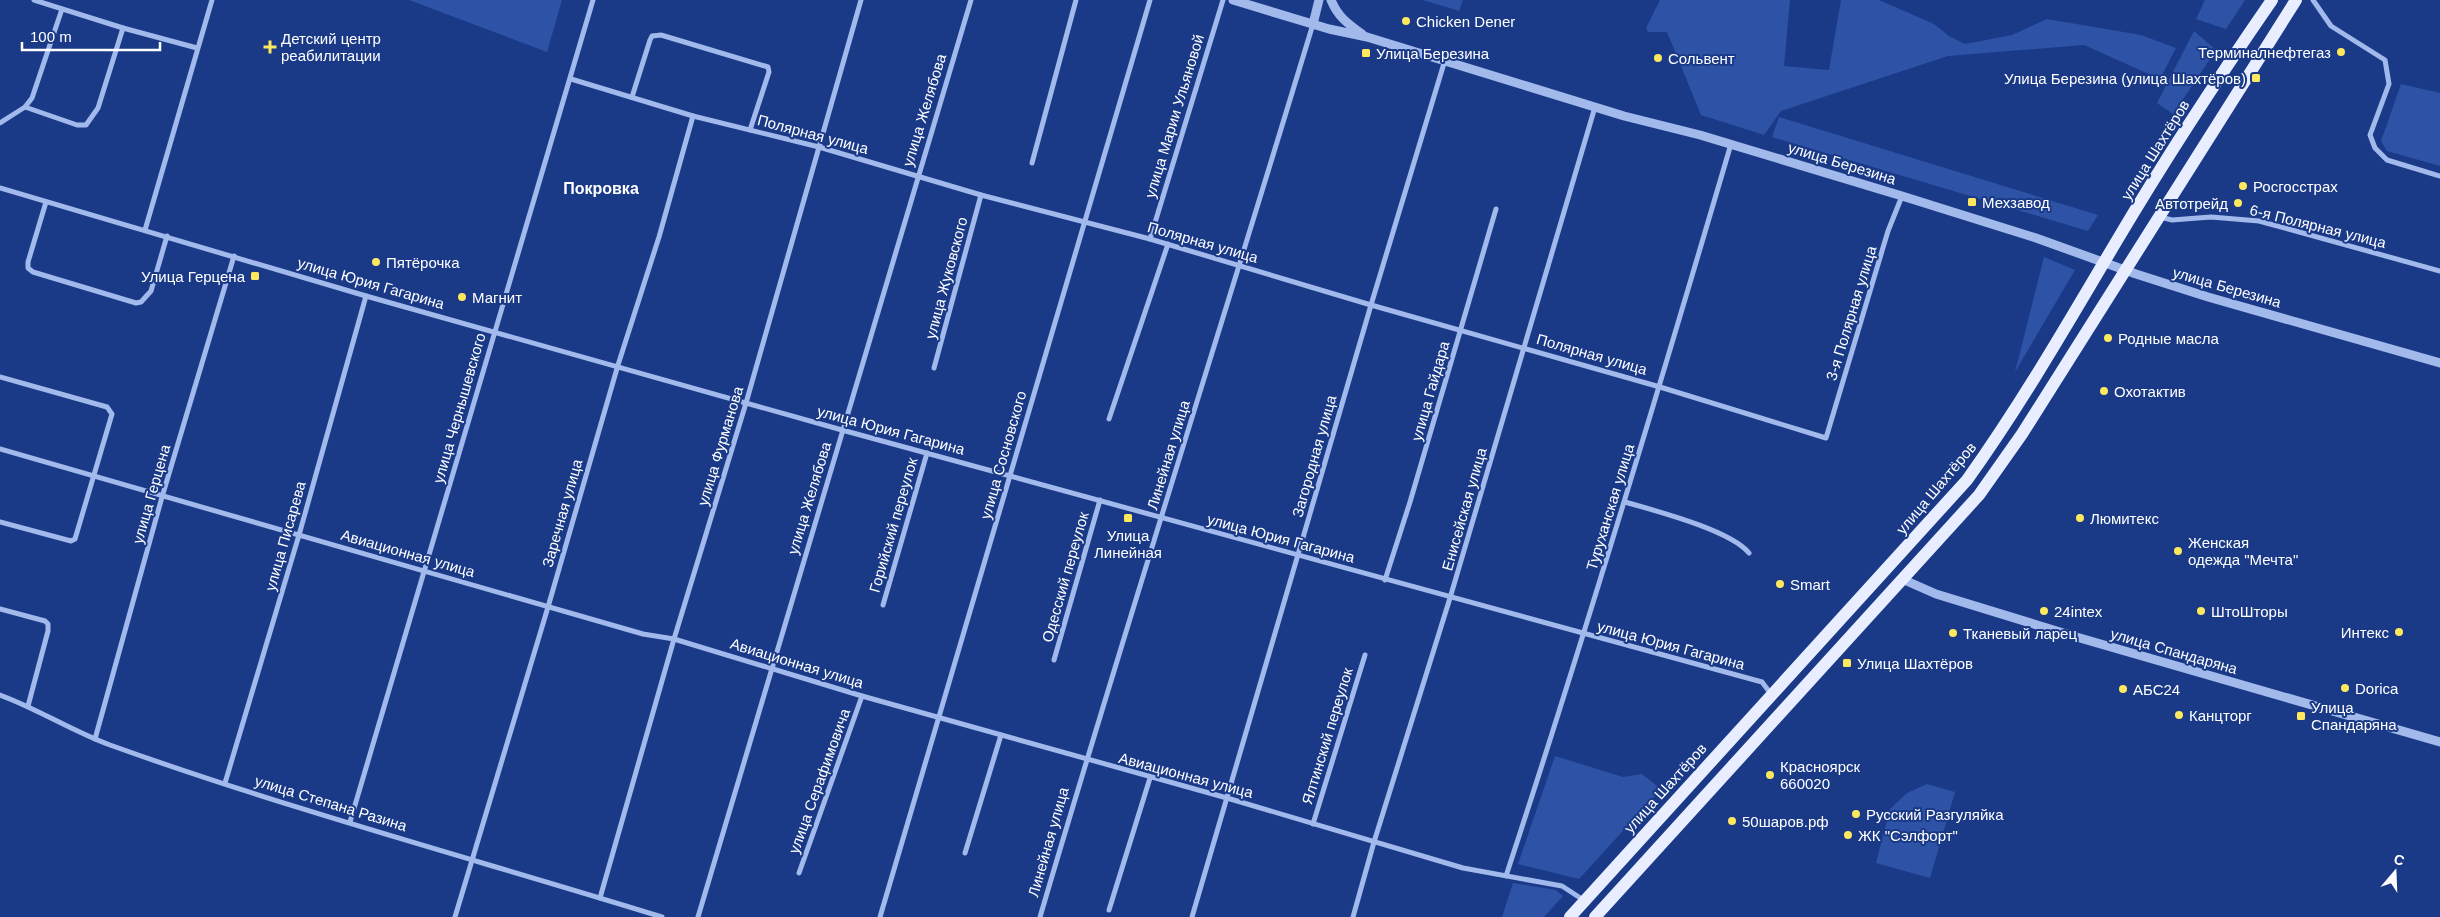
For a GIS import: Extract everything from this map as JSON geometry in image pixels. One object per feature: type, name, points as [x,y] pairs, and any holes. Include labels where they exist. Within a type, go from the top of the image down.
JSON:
[{"type":"main road","name":"улица Шахтёров","points":[[1570,917],[1967,480],[2031,386],[2105,261],[2233,56],[2272,0]]},
{"type":"main road","points":[[1594,917],[1978,495],[2022,434],[2296,0]]},
{"type":"street","points":[[34,0],[123,28],[197,48]]},
{"type":"street","points":[[145,230],[212,0]]},
{"type":"street","name":"улица Чернышевского","points":[[350,822],[593,0]]},
{"type":"street","name":"улица Фурманова","points":[[600,898],[674,640],[746,402],[861,0]]},
{"type":"street","name":"улица Желябова","points":[[698,917],[971,0]]},
{"type":"street","points":[[1032,164],[1076,0]]},
{"type":"street","name":"улица Сосновского","points":[[880,917],[1150,0]]},
{"type":"street","name":"улица Марии Ульяновой","points":[[1150,239],[1223,0]]},
{"type":"street","name":"улица Березина","points":[[1233,0],[1313,24],[1367,37],[1596,107],[1731,144],[2105,261],[2126,270],[2208,297],[2440,363]]},
{"type":"street","name":"Линейная улица","points":[[1040,917],[1086,760],[1240,266],[1319,0]]},
{"type":"street","points":[[1331,0],[1336,12],[1345,23],[1367,37]]},
{"type":"street","points":[[2313,0],[2331,26],[2384,60],[2389,84],[2370,134],[2375,148],[2387,160],[2440,176]]},
{"type":"street","points":[[0,122],[25,107],[32,98],[62,9]]},
{"type":"street","points":[[25,107],[77,125],[86,125],[98,108],[123,28]]},
{"type":"street","points":[[632,97],[650,40],[652,36],[661,35],[768,67],[769,72],[750,130]]},
{"type":"street","name":"Загородная улица","points":[[1192,917],[1371,305],[1445,60]]},
{"type":"street","name":"Полярная улица","points":[[570,79],[692,116],[819,147],[981,195],[1168,244],[1371,305],[1660,387],[1826,438]]},
{"type":"street","name":"Енисейская улица","points":[[1353,917],[1596,107]]},
{"type":"street","name":"Заречная улица","points":[[455,917],[618,365],[659,237],[692,116]]},
{"type":"street","name":"Туруханская улица","points":[[1506,876],[1625,502],[1731,144]]},
{"type":"street","name":"улица Юрия Гагарина","points":[[0,188],[366,296],[618,365],[842,430],[1011,475],[1584,635],[1762,682],[1772,695]]},
{"type":"street","name":"улица Жуковского","points":[[934,368],[981,195]]},
{"type":"street","name":"3-я Полярная улица","points":[[1826,438],[1888,231],[1902,196]]},
{"type":"street","points":[[46,202],[28,262],[28,268],[34,272],[136,303],[141,302],[151,291],[167,236]]},
{"type":"street","name":"улица Гайдара","points":[[1385,580],[1496,209]]},
{"type":"street","name":"6-я Полярная улица","points":[[2159,216],[2172,220],[2211,216],[2259,221],[2440,271]]},
{"type":"street","points":[[1109,419],[1168,244]]},
{"type":"street","name":"улица Герцена","points":[[95,739],[162,496],[234,256]]},
{"type":"street","name":"улица Писарева","points":[[225,782],[299,535],[366,296]]},
{"type":"street","points":[[0,377],[107,408],[110,410],[112,419],[75,539],[71,540],[0,522]]},
{"type":"street","name":"Авиационная улица","points":[[0,449],[548,607],[643,634],[674,640],[862,696],[1227,798],[1463,868],[1562,886],[1585,901]]},
{"type":"street","name":"Горийский переулок","points":[[883,605],[927,452]]},
{"type":"street","name":"Одесский переулок","points":[[1054,660],[1100,500]]},
{"type":"street","points":[[1625,502],[1697,525],[1740,544],[1749,554]]},
{"type":"street","name":"улица Спандаряна","points":[[1902,579],[1936,594],[2073,636],[2440,742]]},
{"type":"street","points":[[0,609],[45,621],[48,624],[48,631],[28,706]]},
{"type":"street","name":"Ялтинский переулок","points":[[1313,824],[1365,655]]},
{"type":"street","name":"улица Степана Разина","points":[[0,695],[28,706],[95,739],[350,822],[662,917]]},
{"type":"street","name":"улица Серафимовича","points":[[799,874],[862,696]]},
{"type":"street","points":[[966,854],[1001,735]]},
{"type":"street","points":[[1109,910],[1150,778]]},
{"type":"shaded area","points":[[409,0],[562,0],[547,52]]},
{"type":"shaded area","points":[[1423,0],[1463,0],[1459,11]]},
{"type":"shaded area","points":[[1660,0],[1790,0],[1784,66],[1829,70],[1841,0],[1879,0],[1934,24],[1949,36],[1965,44],[2012,35],[2047,19],[2141,35],[2176,48],[2160,79],[2084,45],[1948,56],[1781,111],[1764,135],[1701,115],[1667,32],[1648,32],[1646,28]]},
{"type":"shaded area","points":[[2205,0],[2245,0],[2226,29],[2196,19]]},
{"type":"shaded area","points":[[2194,31],[2216,50],[2173,114],[2157,103]]},
{"type":"shaded area","points":[[2401,84],[2440,93],[2440,166],[2387,151],[2381,141]]},
{"type":"shaded area","points":[[1779,117],[2098,215],[2088,231],[1772,137]]},
{"type":"shaded area","points":[[2044,257],[2075,270],[2015,372]]},
{"type":"shaded area","points":[[1555,756],[1623,777],[1642,774],[1661,789],[1579,879],[1518,864]]},
{"type":"shaded area","points":[[1927,784],[1955,792],[1930,878],[1876,863],[1890,809],[1907,793]]},
{"type":"shaded area","points":[[1513,883],[1556,890],[1563,896],[1544,917],[1502,917]]},
{"type":"place","name":"Chicken Dener","points":[[1406,21]]},
{"type":"place","name":"Детский центр реабилитации","points":[[270,47]]},
{"type":"place","name":"Терминалнефтегаз","points":[[2341,52]]},
{"type":"place","name":"Улица Березина","points":[[1366,53]]},
{"type":"place","name":"Сольвент","points":[[1658,58]]},
{"type":"place","name":"Улица Березина (улица Шахтёров)","points":[[2256,78]]},
{"type":"place","name":"Росгосстрах","points":[[2243,186]]},
{"type":"place","name":"Мехзавод","points":[[1972,202]]},
{"type":"place","name":"Автотрейд","points":[[2238,203]]},
{"type":"place","name":"Пятёрочка","points":[[376,262]]},
{"type":"place","name":"Улица Герцена","points":[[255,276]]},
{"type":"place","name":"Магнит","points":[[462,297]]},
{"type":"place","name":"Родные масла","points":[[2108,338]]},
{"type":"place","name":"Охотактив","points":[[2104,391]]},
{"type":"place","name":"Улица Линейная","points":[[1128,518]]},
{"type":"place","name":"Люмитекс","points":[[2080,518]]},
{"type":"place","name":"Женская одежда \"Мечта\"","points":[[2178,551]]},
{"type":"place","name":"Smart","points":[[1780,584]]},
{"type":"place","name":"24intex","points":[[2044,611]]},
{"type":"place","name":"ШтоШторы","points":[[2201,611]]},
{"type":"place","name":"Интекс","points":[[2399,632]]},
{"type":"place","name":"Тканевый ларец","points":[[1953,633]]},
{"type":"place","name":"Улица Шахтёров","points":[[1847,663]]},
{"type":"place","name":"Dorica","points":[[2345,688]]},
{"type":"place","name":"АБС24","points":[[2123,689]]},
{"type":"place","name":"Канцторг","points":[[2179,715]]},
{"type":"place","name":"Улица Спандаряна","points":[[2301,716]]},
{"type":"place","name":"Красноярск 660020","points":[[1770,775]]},
{"type":"place","name":"Русский Разгуляйка","points":[[1856,814]]},
{"type":"place","name":"50шаров.рф","points":[[1732,821]]},
{"type":"place","name":"ЖК \"Сэлфорт\"","points":[[1848,835]]},
{"type":"district","name":"Покровка","points":[[601,188]]}]
